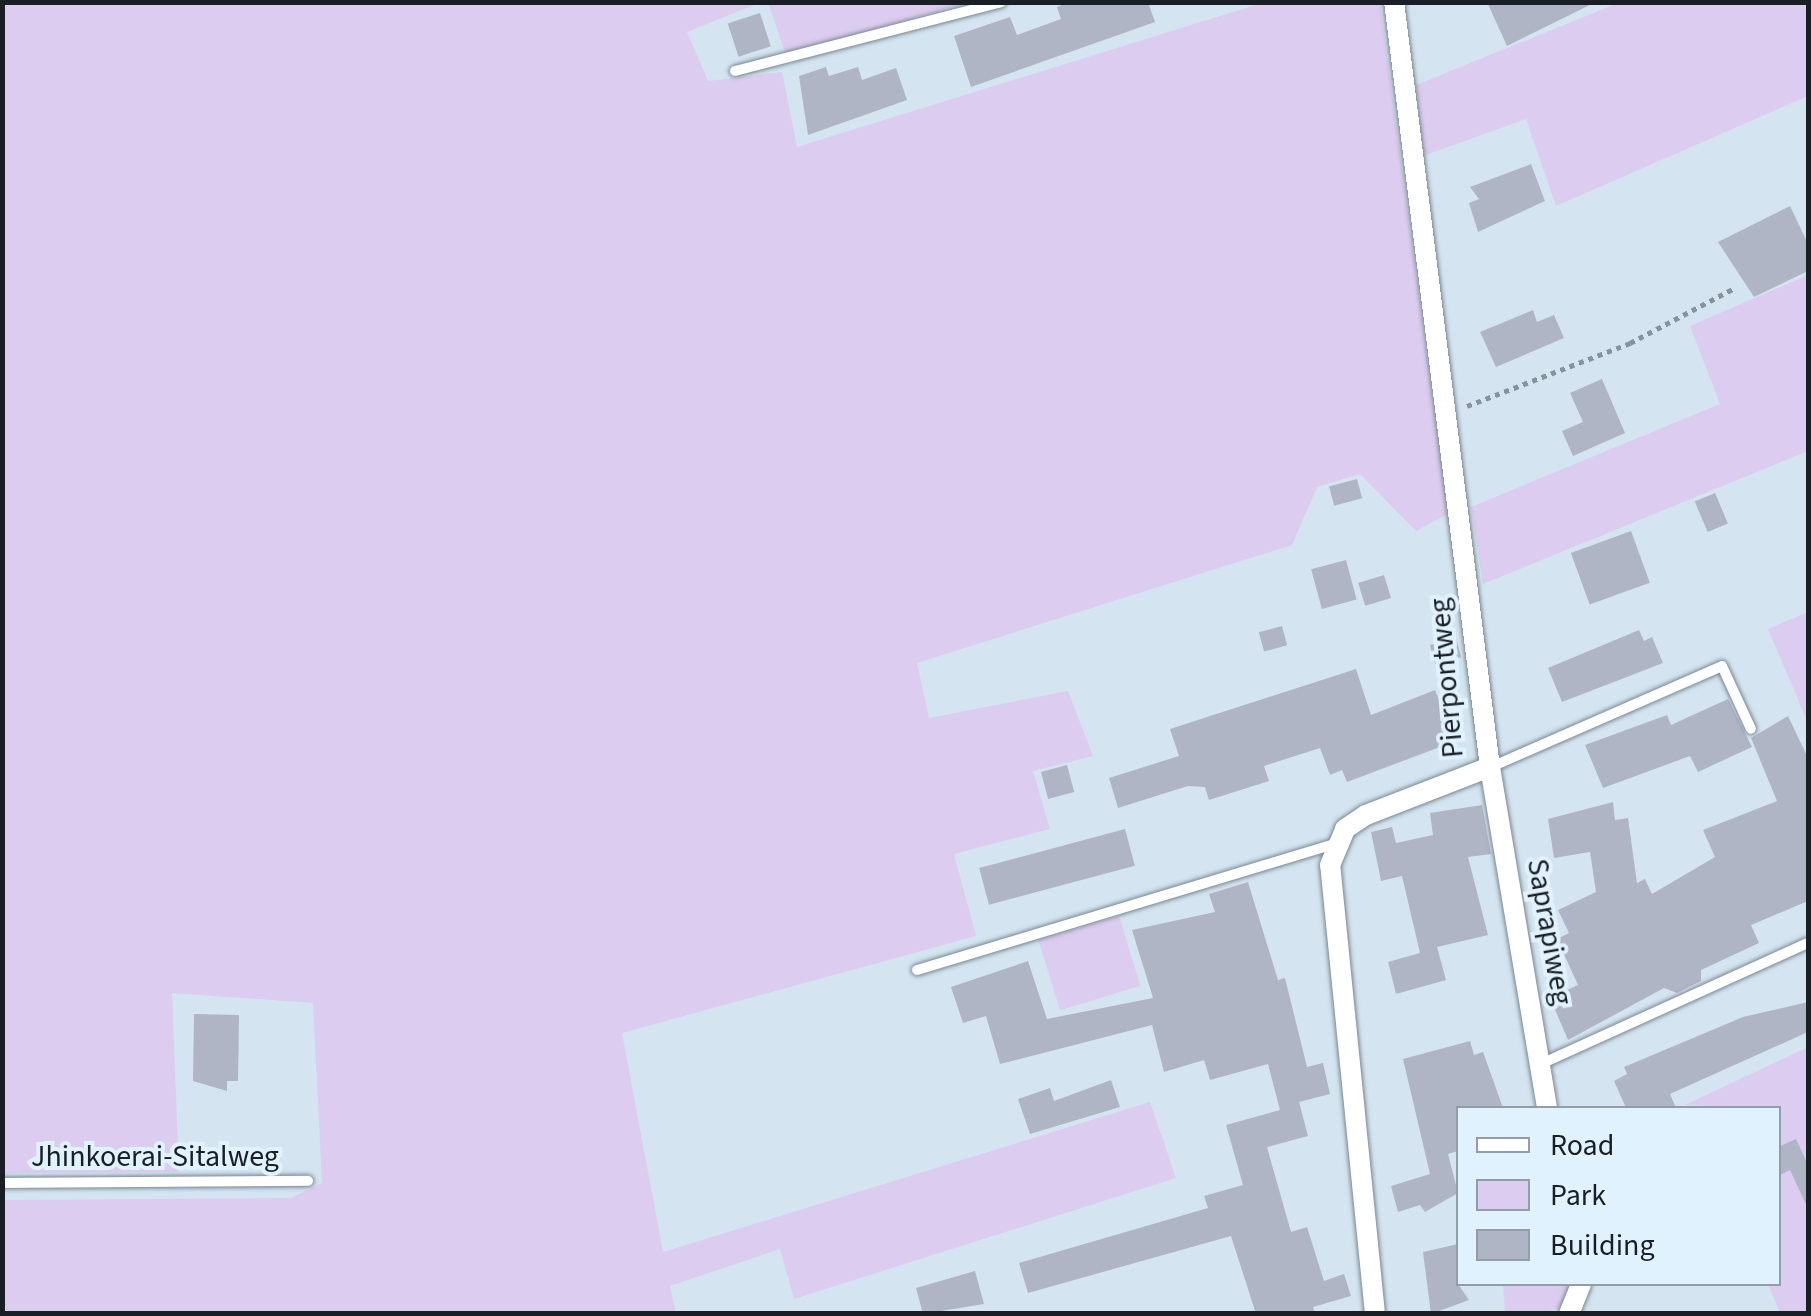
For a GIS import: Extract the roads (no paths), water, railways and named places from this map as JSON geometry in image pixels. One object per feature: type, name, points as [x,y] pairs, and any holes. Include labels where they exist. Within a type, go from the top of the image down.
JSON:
[{"type":"street","name":"Pierpontweg","points":[[1336,844],[1366,815],[1490,767],[1448,407],[1394,2]]},
{"type":"street","name":"Saprapiweg","points":[[1490,767],[1547,1106]]},
{"type":"street","points":[[1336,844],[1330,865],[1376,1314]]},
{"type":"street","points":[[1569,1314],[1580,1286]]},
{"type":"lane","points":[[735,71],[1001,2]]},
{"type":"lane","points":[[1490,767],[1722,666],[1751,729]]},
{"type":"lane","points":[[916,970],[1336,844]]},
{"type":"lane","points":[[1542,1064],[1808,943]]},
{"type":"lane","name":"Jhinkoerai-Sitalweg","points":[[2,1183],[308,1181]]}]
